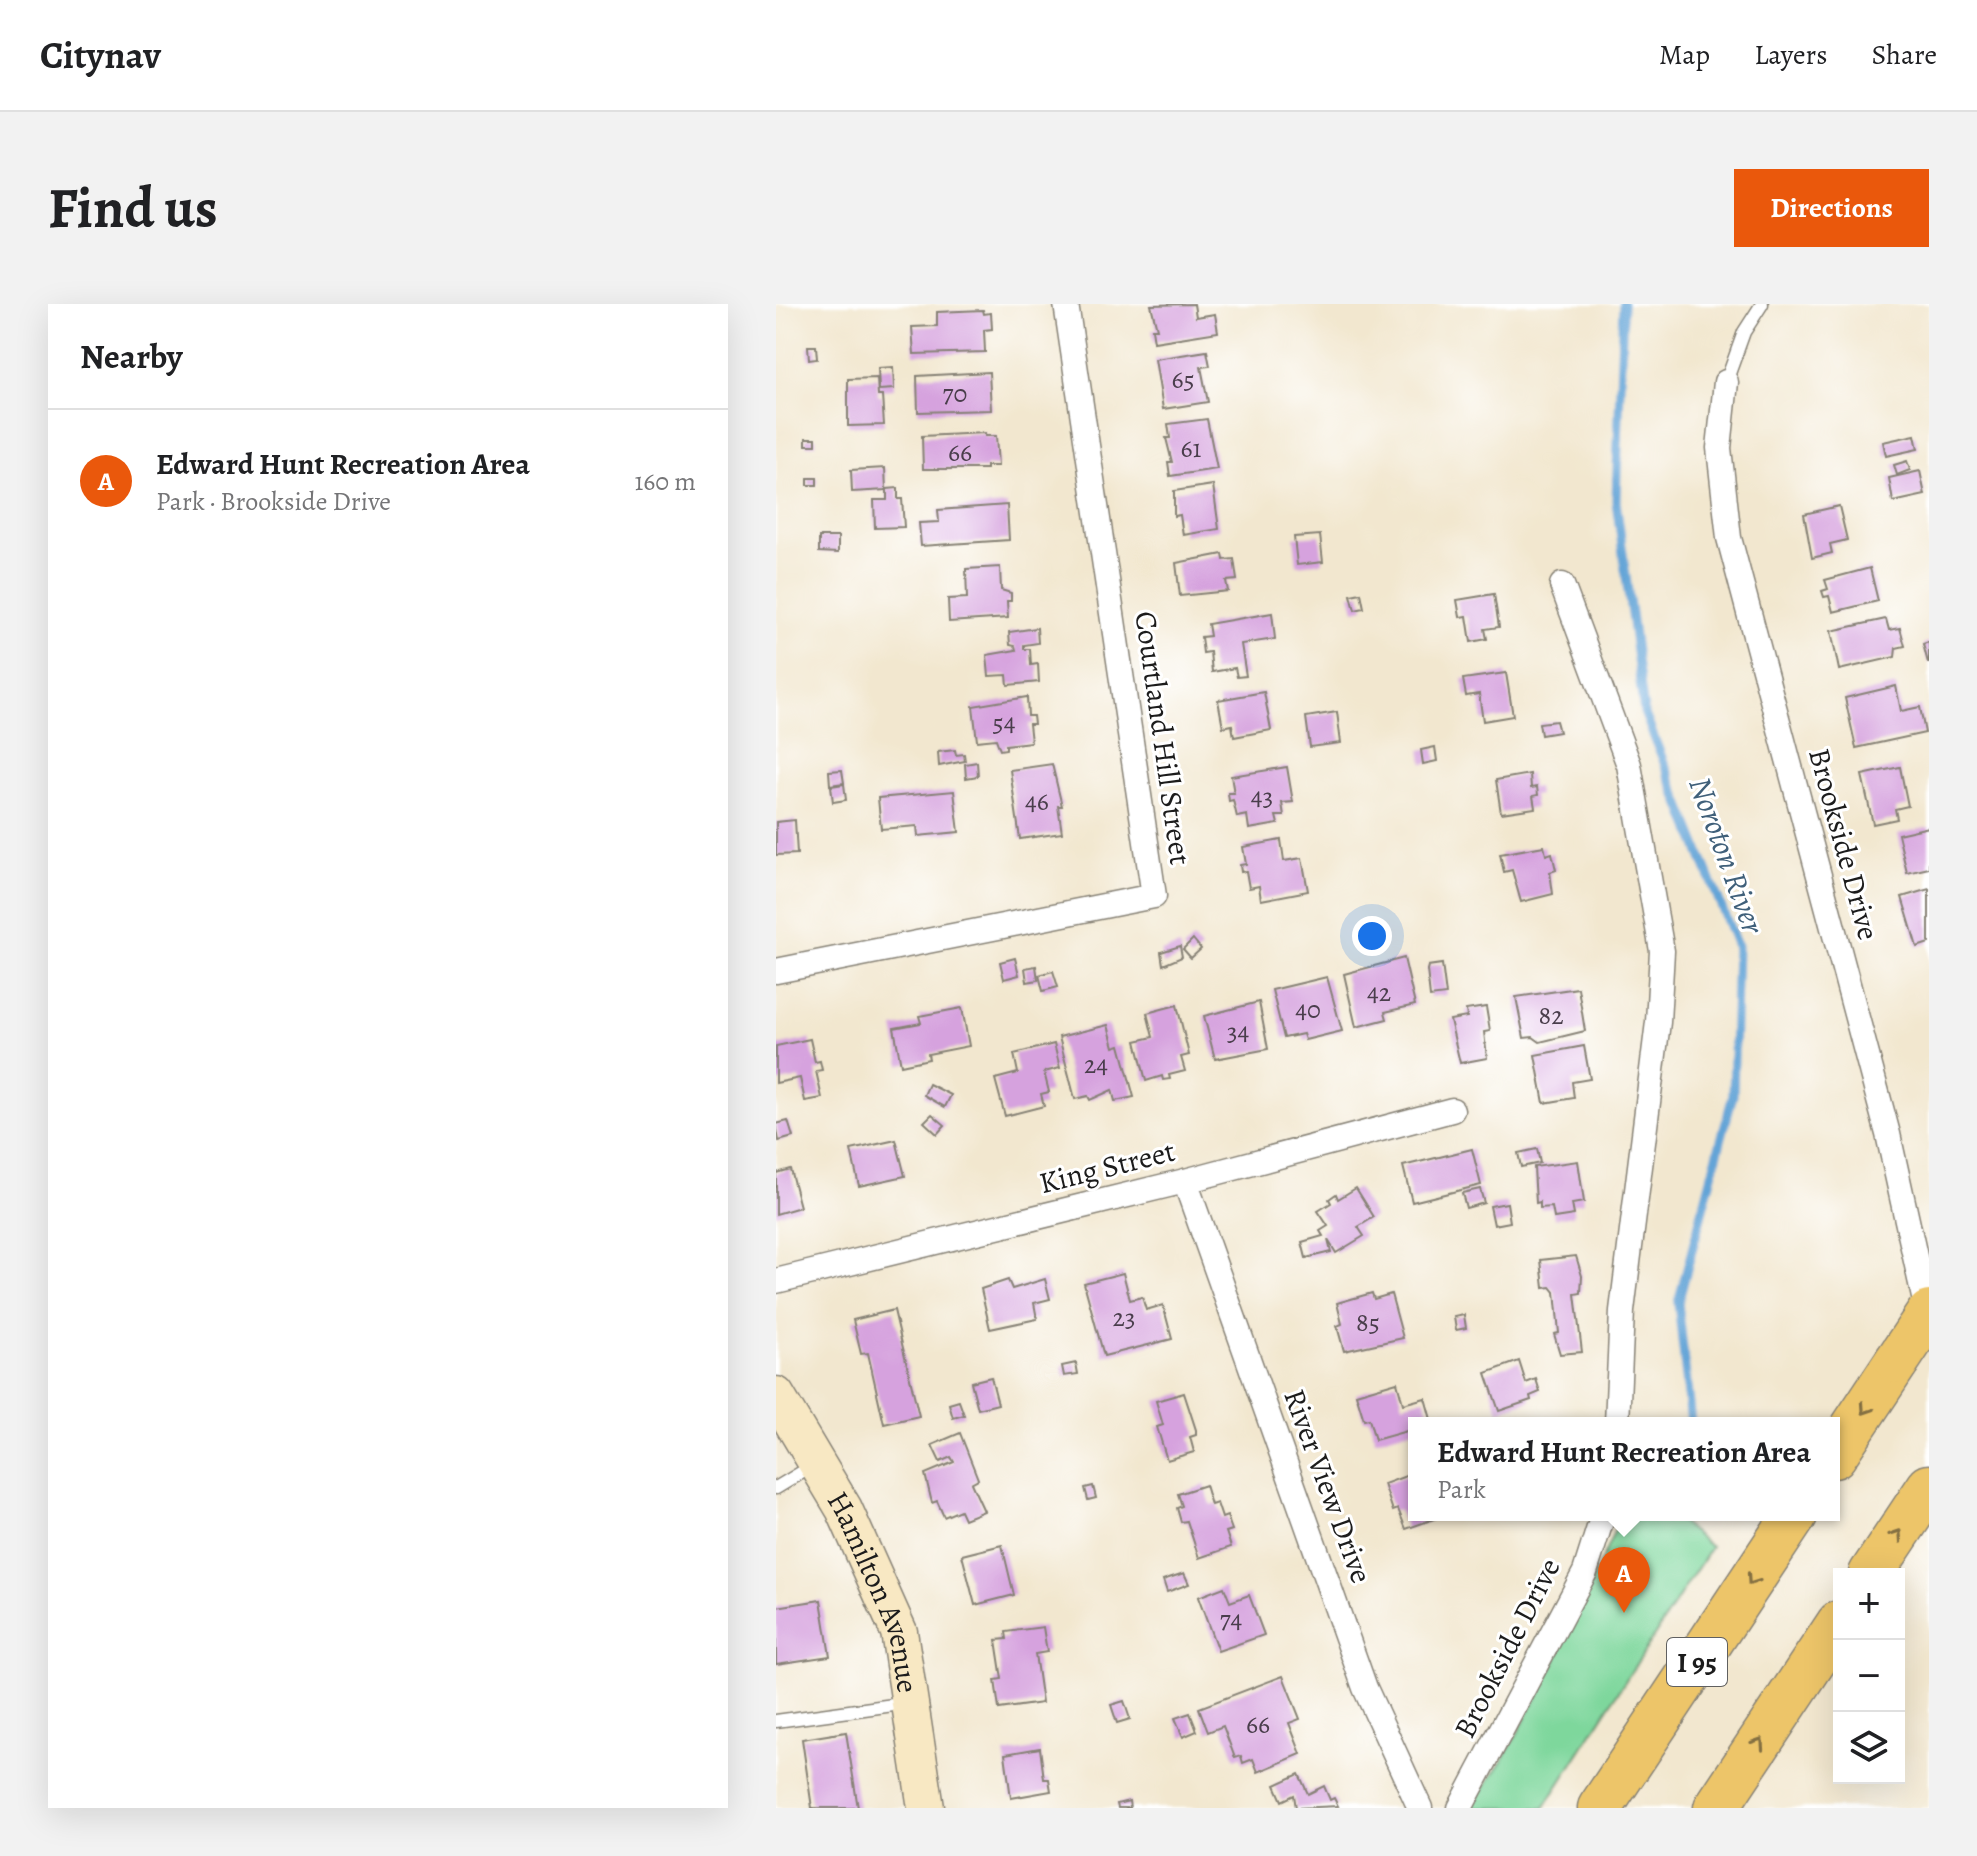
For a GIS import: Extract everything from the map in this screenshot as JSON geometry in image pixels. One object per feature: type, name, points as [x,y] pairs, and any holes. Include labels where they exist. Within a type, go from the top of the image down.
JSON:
[{"type":"highway","points":[[1840,1447],[1929,1313]]},
{"type":"highway","points":[[1875,1568],[1926,1492]]},
{"type":"highway","name":"I 95","points":[[1600,1808],[1791,1521]]},
{"type":"highway","points":[[1716,1808],[1833,1632]]},
{"type":"street","name":"Courtland Hill Street","points":[[776,971],[1154,896],[1066,304]]},
{"type":"street","name":"Brookside Drive","points":[[1726,382],[1719,448],[1729,538],[1888,1134],[1929,1320]]},
{"type":"street","points":[[1562,585],[1629,765],[1662,951],[1658,1022],[1622,1311],[1617,1417]]},
{"type":"street","name":"King Street","points":[[776,1281],[1185,1181],[1452,1110]]},
{"type":"street","name":"River View Drive","points":[[1185,1181],[1365,1688],[1420,1808]]},
{"type":"street","name":"Hamilton Avenue","points":[[776,1395],[844,1509],[899,1632],[926,1808]]},
{"type":"street","name":"Brookside Drive","points":[[1460,1808],[1585,1572],[1601,1521]]},
{"type":"lane","points":[[1726,382],[1744,332],[1762,304]]},
{"type":"lane","points":[[776,1488],[816,1463]]},
{"type":"lane","points":[[776,1721],[910,1703]]},
{"type":"green space","points":[[1619,1521],[1679,1521],[1711,1547],[1544,1808],[1470,1808],[1502,1762],[1547,1679]]},
{"type":"building","points":[[1194,304],[1196,317],[1215,314],[1218,332],[1154,342],[1152,329],[1157,329],[1151,305]]},
{"type":"building","points":[[983,310],[984,314],[991,313],[992,329],[984,330],[985,352],[914,354],[912,327],[937,326],[937,312]]},
{"type":"building","points":[[808,346],[816,346],[817,359],[809,360]]},
{"type":"building","points":[[1207,351],[1210,366],[1201,367],[1208,402],[1163,409],[1155,359]]},
{"type":"building","points":[[893,367],[894,389],[879,390],[878,368]]},
{"type":"building","points":[[989,372],[991,410],[918,412],[917,376]]},
{"type":"building","points":[[877,378],[884,425],[848,426],[848,379]]},
{"type":"building","points":[[1207,419],[1217,469],[1170,476],[1168,462],[1172,462],[1166,438],[1170,438],[1168,424]]},
{"type":"building","points":[[985,433],[985,436],[996,436],[998,466],[986,466],[986,469],[923,469],[922,436]]},
{"type":"building","points":[[1915,435],[1918,449],[1886,456],[1883,442]]},
{"type":"building","points":[[806,438],[816,438],[816,445],[806,445]]},
{"type":"building","points":[[1907,461],[1910,470],[1897,475],[1894,465]]},
{"type":"building","points":[[885,468],[886,490],[852,492],[851,470]]},
{"type":"building","points":[[1920,471],[1925,495],[1893,502],[1889,478]]},
{"type":"building","points":[[808,478],[817,478],[817,485],[808,485]]},
{"type":"building","points":[[1213,485],[1219,529],[1183,535],[1180,515],[1174,516],[1174,491]]},
{"type":"building","points":[[898,488],[904,527],[875,528],[874,500],[887,500],[887,489]]},
{"type":"building","points":[[1007,505],[1009,540],[921,546],[919,523],[939,522],[938,510]]},
{"type":"building","points":[[1839,506],[1847,540],[1830,544],[1832,553],[1812,558],[1804,514]]},
{"type":"building","points":[[1320,535],[1323,562],[1297,565],[1294,537]]},
{"type":"building","points":[[819,537],[838,537],[838,553],[819,552]]},
{"type":"building","points":[[1223,554],[1224,560],[1234,559],[1237,580],[1226,581],[1228,591],[1180,596],[1176,563]]},
{"type":"building","points":[[1000,567],[1001,590],[1011,593],[1011,601],[1007,601],[1008,618],[949,622],[948,599],[967,598],[966,569]]},
{"type":"building","points":[[1870,568],[1878,601],[1833,612],[1829,596],[1824,597],[1822,591],[1828,589],[1825,580]]},
{"type":"building","points":[[1361,593],[1364,608],[1355,610],[1351,595]]},
{"type":"building","points":[[1494,594],[1499,627],[1485,629],[1487,639],[1471,642],[1467,616],[1460,617],[1457,600]]},
{"type":"building","points":[[1272,613],[1275,639],[1241,644],[1246,676],[1237,677],[1235,668],[1212,672],[1210,652],[1203,653],[1201,637],[1210,636],[1208,624]]},
{"type":"building","points":[[1886,619],[1889,630],[1900,628],[1905,646],[1896,648],[1895,657],[1839,670],[1831,631]]},
{"type":"building","points":[[1037,628],[1038,643],[1024,645],[1024,649],[1030,649],[1031,665],[1038,664],[1039,682],[1008,685],[1007,675],[989,676],[987,655],[1016,650],[1015,646],[1010,645],[1009,632]]},
{"type":"building","points":[[1929,642],[1929,663],[1928,663],[1923,644]]},
{"type":"building","points":[[1506,673],[1513,716],[1483,721],[1479,694],[1466,696],[1463,679]]},
{"type":"building","points":[[1896,686],[1901,711],[1920,707],[1925,733],[1856,748],[1845,698]]},
{"type":"building","points":[[1264,692],[1271,730],[1234,737],[1232,725],[1223,727],[1218,700]]},
{"type":"building","points":[[1027,697],[1028,716],[1033,716],[1034,724],[1029,724],[1031,742],[1006,745],[1006,749],[1000,750],[996,739],[977,741],[973,706]]},
{"type":"building","points":[[1337,712],[1341,743],[1310,747],[1306,717]]},
{"type":"building","points":[[1556,721],[1559,732],[1541,735],[1539,723]]},
{"type":"building","points":[[1435,747],[1437,761],[1423,764],[1421,750]]},
{"type":"building","points":[[955,750],[956,755],[964,754],[965,761],[939,766],[938,752]]},
{"type":"building","points":[[977,762],[978,776],[966,778],[965,764]]},
{"type":"building","points":[[1052,764],[1062,806],[1058,806],[1062,833],[1020,839],[1010,770]]},
{"type":"building","points":[[1287,767],[1293,802],[1282,803],[1284,816],[1276,816],[1278,824],[1249,829],[1247,815],[1237,817],[1233,800],[1229,801],[1228,793],[1234,793],[1231,776]]},
{"type":"building","points":[[1900,767],[1908,806],[1895,809],[1897,819],[1873,824],[1862,775]]},
{"type":"building","points":[[842,770],[844,783],[830,785],[829,771]]},
{"type":"building","points":[[1530,774],[1531,788],[1537,787],[1538,795],[1533,796],[1535,808],[1501,813],[1496,780]]},
{"type":"building","points":[[844,784],[846,800],[833,802],[831,786]]},
{"type":"building","points":[[954,791],[959,832],[918,836],[917,826],[881,829],[878,798]]},
{"type":"building","points":[[795,820],[797,854],[776,855],[776,822]]},
{"type":"building","points":[[1929,827],[1929,868],[1907,873],[1898,834]]},
{"type":"building","points":[[1281,840],[1284,861],[1302,858],[1308,891],[1261,900],[1259,886],[1249,888],[1246,871],[1241,872],[1240,865],[1246,864],[1243,847]]},
{"type":"building","points":[[1544,846],[1546,855],[1552,853],[1556,870],[1550,872],[1553,894],[1521,902],[1512,870],[1504,872],[1500,854]]},
{"type":"building","points":[[1929,889],[1929,943],[1917,947],[1902,897]]},
{"type":"building","points":[[1193,939],[1201,949],[1191,958],[1183,949]]},
{"type":"building","points":[[1180,946],[1182,957],[1163,965],[1161,952]]},
{"type":"building","points":[[1015,958],[1019,975],[1004,979],[1000,962]]},
{"type":"building","points":[[1404,958],[1415,1005],[1385,1012],[1387,1019],[1356,1027],[1344,974]]},
{"type":"building","points":[[1442,964],[1446,995],[1430,997],[1428,966]]},
{"type":"building","points":[[1036,966],[1038,980],[1027,982],[1025,968]]},
{"type":"building","points":[[1053,971],[1058,987],[1043,991],[1039,975]]},
{"type":"building","points":[[1327,977],[1342,1031],[1305,1040],[1303,1034],[1284,1038],[1272,990]]},
{"type":"building","points":[[1578,988],[1585,1031],[1540,1042],[1533,1037],[1524,1038],[1516,997]]},
{"type":"building","points":[[1259,1002],[1268,1049],[1215,1059],[1204,1016]]},
{"type":"building","points":[[1177,1005],[1189,1055],[1181,1057],[1185,1071],[1169,1075],[1170,1079],[1163,1080],[1162,1076],[1146,1081],[1136,1041],[1153,1037],[1147,1013]]},
{"type":"building","points":[[1486,1007],[1490,1031],[1484,1032],[1487,1058],[1460,1063],[1450,1020],[1467,1017],[1466,1010]]},
{"type":"building","points":[[962,1008],[969,1046],[928,1054],[929,1059],[901,1065],[894,1028],[921,1023],[919,1016]]},
{"type":"building","points":[[1108,1025],[1114,1047],[1120,1045],[1134,1097],[1115,1101],[1112,1090],[1090,1100],[1088,1096],[1075,1099],[1059,1037]]},
{"type":"building","points":[[810,1039],[815,1062],[820,1061],[822,1070],[816,1071],[822,1098],[805,1101],[800,1078],[776,1083],[776,1046]]},
{"type":"building","points":[[1054,1044],[1060,1068],[1044,1072],[1049,1092],[1041,1094],[1044,1106],[1005,1116],[995,1079],[1018,1073],[1014,1054]]},
{"type":"building","points":[[1584,1046],[1590,1079],[1572,1082],[1574,1098],[1544,1103],[1535,1055]]},
{"type":"building","points":[[929,1084],[951,1095],[945,1107],[924,1095]]},
{"type":"building","points":[[932,1114],[945,1125],[937,1134],[924,1122]]},
{"type":"building","points":[[788,1121],[793,1137],[779,1141],[776,1124]]},
{"type":"building","points":[[896,1140],[905,1176],[859,1186],[851,1150]]},
{"type":"building","points":[[1472,1149],[1481,1185],[1412,1202],[1403,1166]]},
{"type":"building","points":[[1537,1149],[1540,1163],[1521,1167],[1518,1153]]},
{"type":"building","points":[[1578,1161],[1584,1202],[1572,1204],[1574,1215],[1554,1218],[1552,1207],[1540,1208],[1540,1202],[1536,1203],[1534,1167]]},
{"type":"building","points":[[790,1169],[800,1207],[776,1214],[776,1173]]},
{"type":"building","points":[[1356,1188],[1374,1217],[1358,1227],[1364,1236],[1336,1253],[1328,1240],[1331,1252],[1306,1258],[1302,1242],[1323,1236],[1320,1231],[1328,1226],[1318,1211],[1331,1203],[1329,1199],[1336,1194],[1338,1199]]},
{"type":"building","points":[[1480,1189],[1484,1203],[1466,1208],[1462,1193]]},
{"type":"building","points":[[1507,1203],[1510,1222],[1494,1225],[1490,1206]]},
{"type":"building","points":[[1576,1256],[1582,1276],[1581,1293],[1575,1294],[1582,1352],[1560,1354],[1554,1334],[1559,1333],[1555,1292],[1551,1287],[1544,1288],[1541,1260]]},
{"type":"building","points":[[1123,1273],[1130,1300],[1142,1297],[1146,1310],[1163,1305],[1172,1339],[1104,1356],[1084,1283]]},
{"type":"building","points":[[1045,1279],[1050,1299],[1034,1303],[1037,1319],[990,1329],[981,1289],[1008,1280],[1012,1289]]},
{"type":"building","points":[[1372,1293],[1374,1299],[1391,1294],[1403,1338],[1344,1351],[1337,1326],[1342,1324],[1337,1303]]},
{"type":"building","points":[[894,1310],[919,1416],[884,1424],[868,1353],[861,1354],[853,1320]]},
{"type":"building","points":[[1464,1315],[1466,1328],[1456,1330],[1454,1317]]},
{"type":"building","points":[[1519,1361],[1526,1383],[1536,1379],[1540,1392],[1530,1396],[1531,1400],[1499,1411],[1486,1373]]},
{"type":"building","points":[[1076,1363],[1078,1374],[1064,1376],[1062,1366]]},
{"type":"building","points":[[991,1377],[998,1404],[978,1409],[971,1382]]},
{"type":"building","points":[[1397,1382],[1403,1404],[1425,1398],[1430,1417],[1408,1417],[1408,1431],[1375,1440],[1369,1419],[1364,1420],[1356,1394]]},
{"type":"building","points":[[1184,1393],[1196,1430],[1196,1435],[1190,1437],[1194,1452],[1167,1460],[1157,1427],[1163,1425],[1156,1401]]},
{"type":"building","points":[[959,1401],[964,1415],[953,1418],[949,1404]]},
{"type":"building","points":[[960,1433],[978,1479],[971,1483],[984,1511],[964,1519],[960,1510],[944,1517],[937,1501],[932,1503],[925,1474],[954,1462],[951,1457],[940,1462],[932,1445]]},
{"type":"building","points":[[1408,1475],[1408,1521],[1428,1521],[1406,1529],[1398,1509],[1393,1511],[1384,1484]]},
{"type":"building","points":[[1205,1485],[1211,1505],[1217,1503],[1222,1518],[1227,1516],[1232,1530],[1226,1532],[1231,1547],[1199,1558],[1187,1521],[1181,1522],[1177,1508],[1182,1506],[1178,1494]]},
{"type":"building","points":[[1093,1486],[1096,1498],[1088,1500],[1085,1488]]},
{"type":"building","points":[[1002,1545],[1014,1595],[975,1605],[962,1555]]},
{"type":"building","points":[[1184,1573],[1189,1584],[1167,1592],[1163,1580]]},
{"type":"building","points":[[1224,1587],[1230,1602],[1249,1595],[1264,1635],[1218,1651],[1198,1597]]},
{"type":"building","points":[[821,1600],[830,1656],[776,1664],[776,1607]]},
{"type":"building","points":[[1043,1627],[1047,1652],[1035,1654],[1042,1703],[999,1709],[995,1680],[1002,1679],[996,1640],[1007,1639],[1006,1632]]},
{"type":"building","points":[[1283,1676],[1300,1719],[1289,1723],[1301,1754],[1258,1772],[1253,1759],[1243,1763],[1241,1756],[1235,1758],[1223,1726],[1208,1732],[1199,1708]]},
{"type":"building","points":[[1124,1701],[1130,1719],[1117,1723],[1111,1705]]},
{"type":"building","points":[[1190,1713],[1197,1731],[1183,1737],[1175,1718]]},
{"type":"building","points":[[846,1732],[858,1808],[812,1808],[802,1739]]},
{"type":"building","points":[[1040,1748],[1044,1779],[1049,1779],[1051,1791],[1011,1798],[1005,1754]]},
{"type":"building","points":[[1299,1774],[1308,1794],[1324,1786],[1330,1800],[1334,1798],[1338,1806],[1296,1808],[1294,1795],[1282,1801],[1275,1785]]},
{"type":"building","points":[[1129,1801],[1130,1808],[1118,1808],[1117,1804]]},
{"type":"waterway","name":"Noroton River","points":[[1623,304],[1616,501],[1644,712],[1737,946],[1733,1095],[1678,1303],[1690,1417]]},
{"type":"place","name":"Edward Hunt Recreation Area","points":[[1624,1613]]}]
